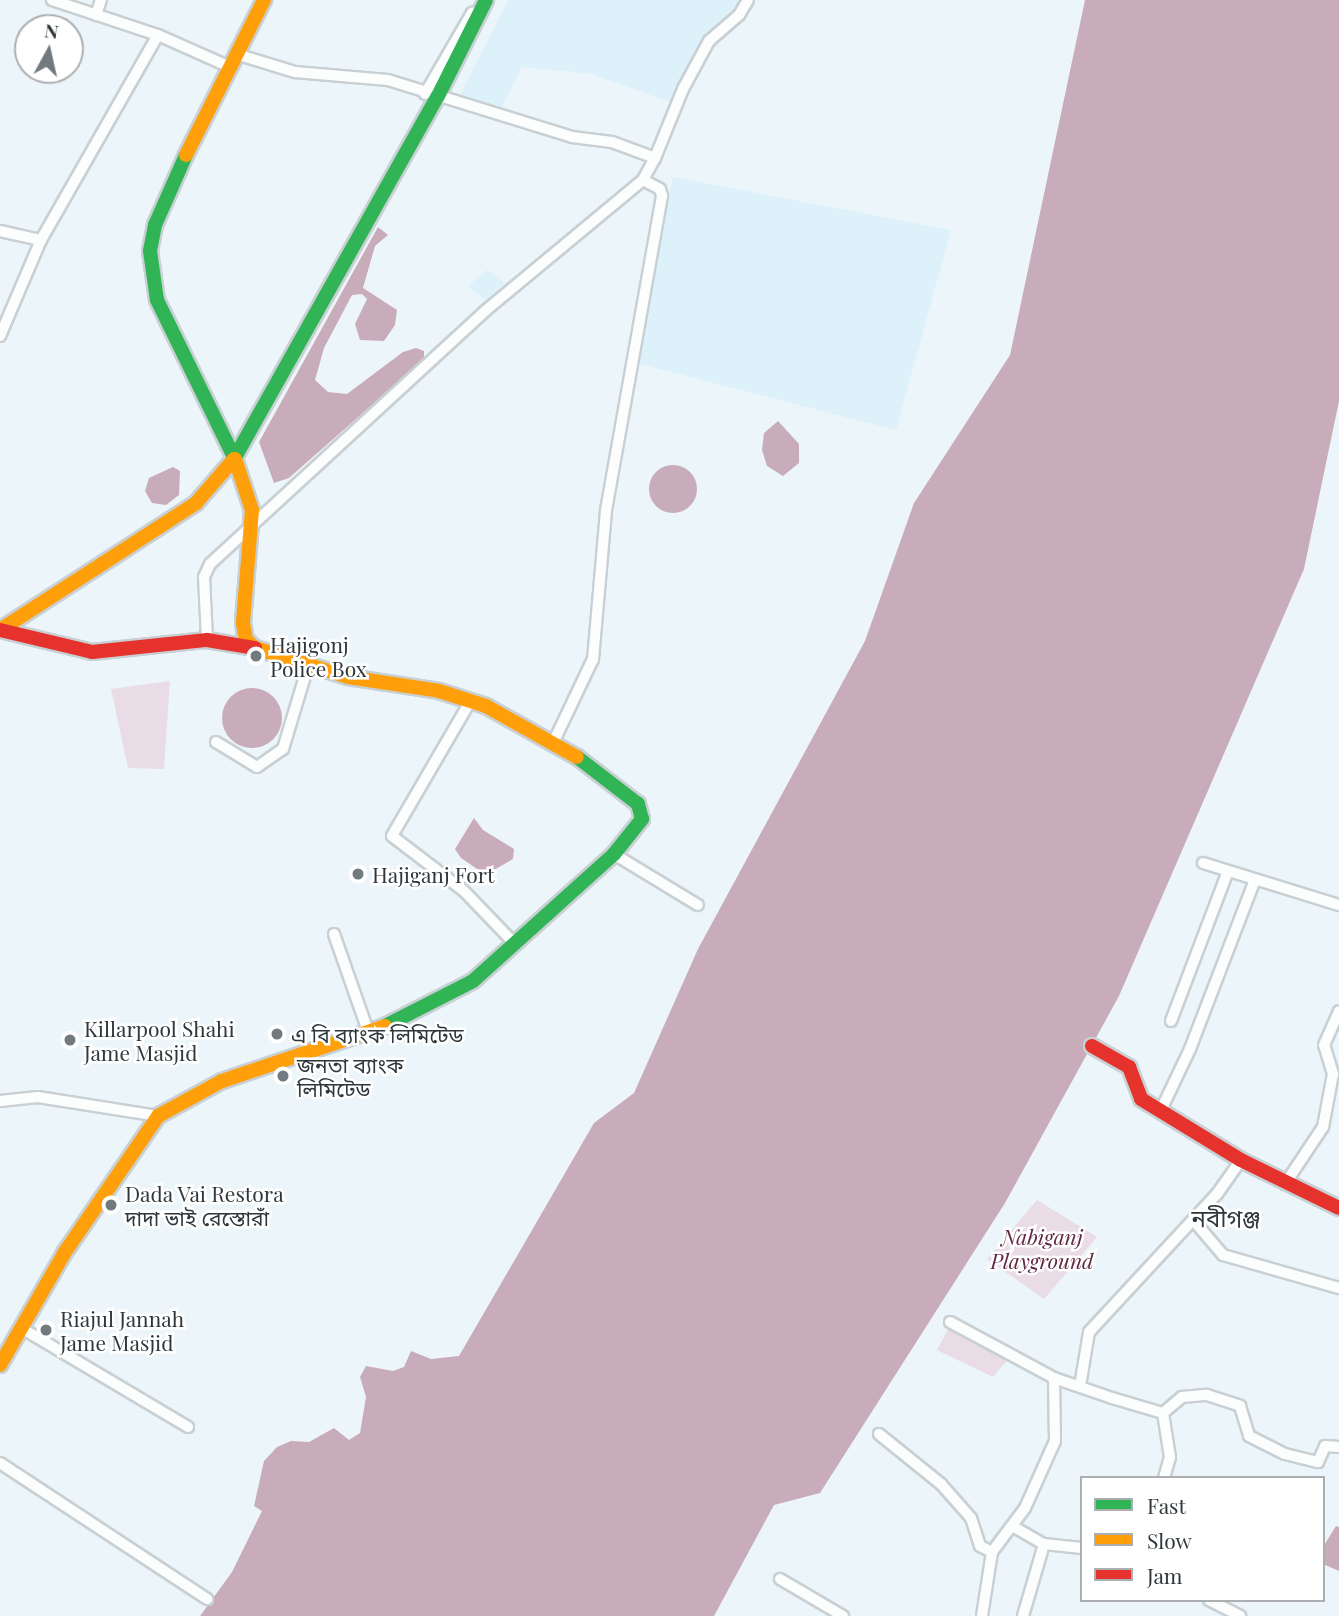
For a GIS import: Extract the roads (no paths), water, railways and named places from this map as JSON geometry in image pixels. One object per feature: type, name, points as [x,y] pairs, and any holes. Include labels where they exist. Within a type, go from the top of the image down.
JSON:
[{"type":"main road","points":[[255,648],[246,640],[243,623],[253,523],[234,458],[157,300],[150,251],[155,225],[175,177],[264,0]]},
{"type":"main road","points":[[0,630],[196,503],[234,458],[431,95],[486,0]]},
{"type":"main road","points":[[0,630],[92,652],[207,640],[255,648],[308,666],[471,700],[554,741],[643,812],[638,827],[614,854],[473,981],[369,1034],[222,1081],[158,1116],[65,1252],[0,1365]]},
{"type":"main road","points":[[1092,1046],[1129,1067],[1138,1096],[1241,1160],[1285,1184],[1339,1208]]},
{"type":"street","points":[[52,0],[233,60],[295,72],[388,80],[572,137],[612,142],[655,159]]},
{"type":"street","points":[[96,15],[101,0]]},
{"type":"street","points":[[431,95],[479,0]]},
{"type":"street","points":[[207,640],[206,571],[253,523],[485,311],[643,180],[655,159],[682,89],[709,41],[739,15],[748,0]]},
{"type":"street","points":[[0,336],[41,240],[158,35]]},
{"type":"street","points":[[554,741],[593,659],[606,511],[662,197],[660,189],[643,180]]},
{"type":"street","points":[[0,231],[41,240]]},
{"type":"street","points":[[216,742],[257,767],[282,749],[308,666]]},
{"type":"street","points":[[471,700],[392,836],[463,890],[516,945]]},
{"type":"street","points":[[614,854],[698,905]]},
{"type":"street","points":[[1203,863],[1339,905]]},
{"type":"street","points":[[1171,1021],[1228,871]]},
{"type":"street","points":[[1161,1110],[1190,1049],[1255,880]]},
{"type":"street","points":[[334,934],[369,1034]]},
{"type":"street","points":[[1285,1184],[1323,1127],[1333,1074],[1324,1045],[1339,1011]]},
{"type":"street","points":[[0,1101],[38,1097],[158,1116]]},
{"type":"street","points":[[1080,1386],[1089,1332],[1152,1260],[1194,1221],[1241,1160]]},
{"type":"street","points":[[1194,1221],[1223,1255],[1339,1288]]},
{"type":"street","points":[[950,1322],[1054,1378],[1163,1413]]},
{"type":"street","points":[[23,1329],[188,1427]]},
{"type":"street","points":[[982,1616],[992,1552],[1014,1527],[1055,1441],[1054,1378]]},
{"type":"street","points":[[1163,1413],[1182,1397],[1207,1395],[1240,1406],[1249,1436],[1285,1454],[1318,1462],[1325,1446],[1339,1447]]},
{"type":"street","points":[[1163,1413],[1170,1457],[1165,1476]]},
{"type":"street","points":[[879,1434],[941,1484],[971,1518],[980,1546],[992,1552]]},
{"type":"street","points":[[0,1464],[207,1599]]},
{"type":"street","points":[[1014,1527],[1044,1544],[1080,1548]]},
{"type":"street","points":[[1023,1616],[1044,1544]]},
{"type":"street","points":[[780,1579],[843,1616]]},
{"type":"street","points":[[1213,1602],[1240,1616]]},
{"type":"place","name":"Hajigonj Police Box","points":[[256,656]]},
{"type":"place","name":"Hajiganj Fort","points":[[358,874]]},
{"type":"place","name":"এ বি ব্যাংক লিমিটেড","points":[[277,1034]]},
{"type":"place","name":"Killarpool Shahi Jame Masjid","points":[[70,1040]]},
{"type":"place","name":"জনতা ব্যাংক লিমিটেড","points":[[283,1076]]},
{"type":"place","name":"Dada Vai Restora দাদা ভাই রেস্তোরাঁ","points":[[111,1205]]},
{"type":"place","name":"Riajul Jannah Jame Masjid","points":[[46,1330]]},
{"type":"district","name":"নবীগঞ্জ","points":[[1226,1218]]},
{"type":"park label","name":"Nabiganj Playground","points":[[1042,1248]]}]
